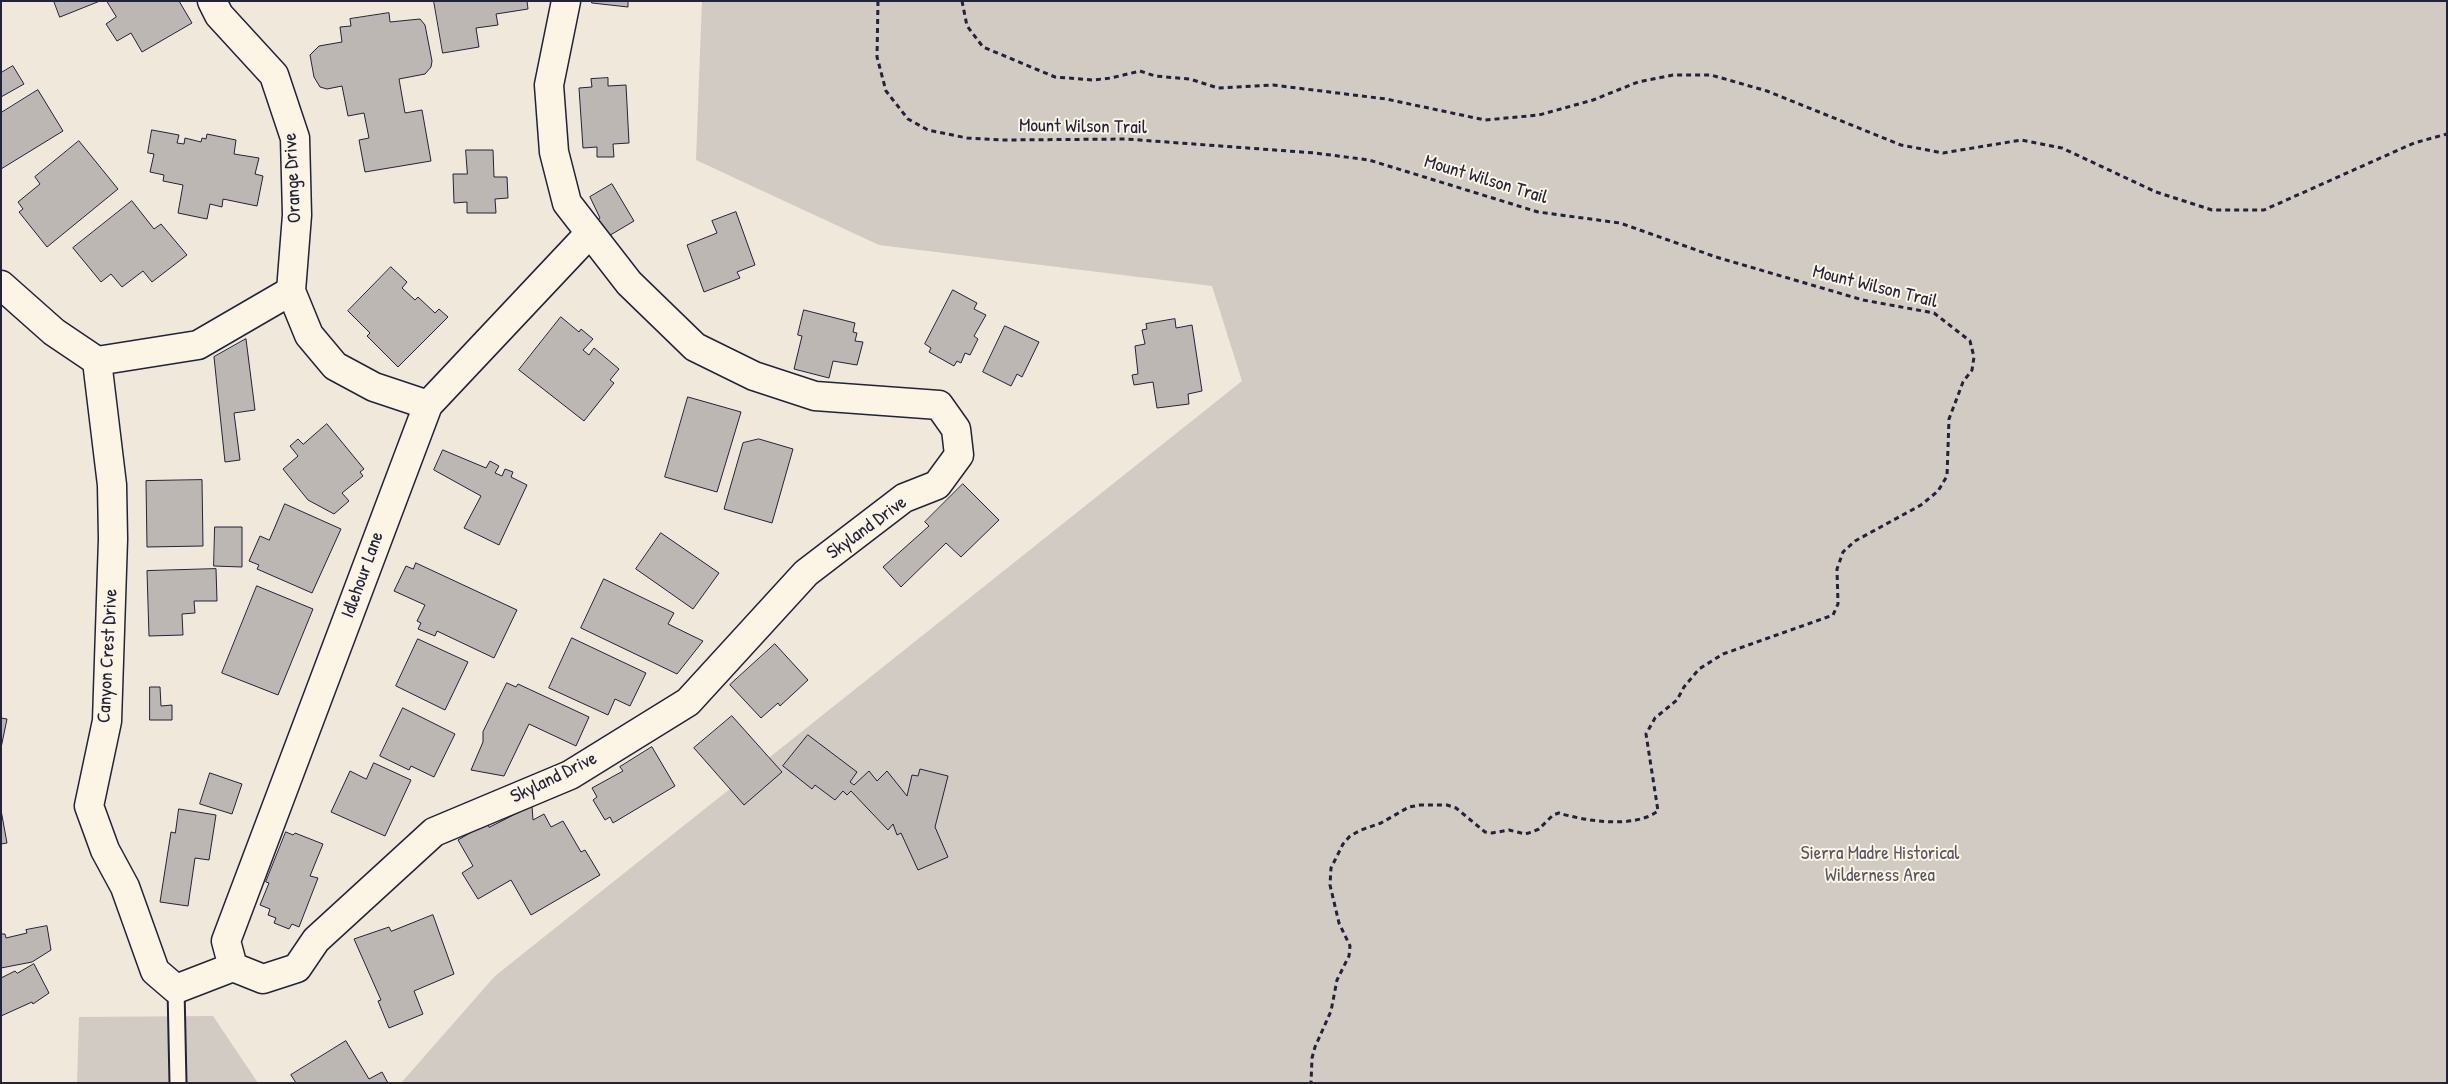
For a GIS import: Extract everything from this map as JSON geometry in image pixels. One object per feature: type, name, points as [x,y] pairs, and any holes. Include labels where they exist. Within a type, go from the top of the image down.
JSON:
[{"type":"street","name":"Orange Drive","points":[[212,1],[220,15],[274,75],[295,138],[297,215],[291,290],[309,335],[336,366],[374,387],[428,405]]},
{"type":"street","name":"Skyland Drive","points":[[233,967],[264,978],[297,968],[316,940],[434,832],[570,775],[688,702],[806,573],[904,498],[937,485],[959,455],[956,429],[939,405],[814,396],[754,376],[695,347],[629,283],[589,234],[567,203],[554,152],[549,85],[566,1]]},
{"type":"street","name":"Idlehour Lane","points":[[233,967],[226,941],[428,405],[589,234]]},
{"type":"street","points":[[1,285],[54,332],[97,361],[198,345],[291,290]]},
{"type":"street","name":"Canyon Crest Drive","points":[[97,361],[112,484],[113,539],[107,721],[89,806],[105,850],[125,887],[155,971],[176,989]]},
{"type":"street","points":[[176,989],[233,967]]},
{"type":"lane","points":[[176,989],[178,1083]]},
{"type":"path","name":"Mount Wilson Trail","points":[[878,1],[876,58],[886,92],[908,119],[928,130],[967,138],[1004,140],[1126,139],[1315,153],[1369,160],[1538,212],[1620,223],[1716,257],[1863,300],[1934,313],[1970,341],[1974,358],[1972,370],[1963,382],[1948,419],[1947,476],[1938,491],[1921,505],[1855,541],[1843,552],[1837,569],[1838,604],[1833,615],[1723,654],[1699,669],[1684,687],[1677,700],[1656,718],[1646,734],[1658,811],[1643,818],[1597,822],[1559,813],[1553,814],[1539,829],[1525,834],[1509,830],[1492,833],[1485,832],[1456,808],[1447,805],[1420,805],[1409,807],[1381,823],[1361,830],[1350,836],[1342,844],[1331,868],[1330,885],[1339,923],[1350,946],[1349,956],[1337,980],[1331,1011],[1314,1047],[1311,1083]]},
{"type":"path","points":[[962,1],[967,26],[983,47],[1055,77],[1093,80],[1140,71],[1156,76],[1190,79],[1218,88],[1273,85],[1386,99],[1486,120],[1539,116],[1593,100],[1638,82],[1673,75],[1711,75],[1767,91],[1901,145],[1943,153],[2020,140],[2062,148],[2156,192],[2212,210],[2264,210],[2414,143],[2447,134]]},
{"type":"green space","name":"Sierra Madre Historical Wilderness Area","points":[[702,1],[2447,1],[2447,1083],[401,1083],[495,976],[1242,381],[1212,286],[879,245],[696,160]]},
{"type":"green space","points":[[213,1016],[258,1083],[77,1083],[79,1017]]},
{"type":"building","points":[[54,1],[100,1],[60,17]]},
{"type":"building","points":[[107,1],[179,1],[192,23],[142,52],[131,33],[117,41],[106,24],[116,17]]},
{"type":"building","points":[[434,1],[527,1],[528,9],[496,14],[498,25],[476,28],[479,47],[443,53]]},
{"type":"building","points":[[592,1],[628,1],[628,7],[592,3]]},
{"type":"building","points":[[389,13],[390,22],[420,19],[425,25],[432,61],[431,67],[425,74],[399,79],[405,113],[422,110],[431,161],[365,172],[359,140],[369,138],[364,113],[348,116],[342,86],[327,89],[320,87],[314,77],[310,55],[319,46],[342,42],[340,27],[351,26],[350,19]]},
{"type":"building","points":[[13,66],[24,84],[1,97],[1,73]]},
{"type":"building","points":[[608,78],[608,86],[626,85],[629,143],[613,144],[614,157],[597,157],[597,147],[583,148],[579,88],[592,87],[591,79]]},
{"type":"building","points":[[38,90],[63,131],[1,169],[1,113]]},
{"type":"building","points":[[152,130],[179,135],[177,143],[184,144],[185,138],[201,142],[202,138],[206,139],[207,134],[236,140],[234,154],[259,158],[255,174],[263,176],[257,206],[223,199],[222,207],[210,204],[207,219],[178,213],[183,185],[163,181],[164,175],[150,172],[154,154],[148,153]]},
{"type":"building","points":[[79,141],[118,189],[47,247],[19,212],[23,209],[18,202],[40,184],[35,177]]},
{"type":"building","points":[[466,150],[493,150],[494,177],[507,177],[508,198],[495,199],[496,213],[467,213],[467,202],[454,203],[453,174],[467,174]]},
{"type":"building","points":[[612,184],[634,221],[607,237],[597,220],[600,218],[590,197]]},
{"type":"building","points":[[132,201],[154,229],[161,224],[187,255],[152,282],[143,271],[122,287],[111,274],[101,282],[73,248]]},
{"type":"building","points":[[736,212],[755,265],[737,272],[740,278],[704,292],[687,245],[717,233],[712,221]]},
{"type":"building","points":[[391,267],[407,282],[402,288],[415,300],[418,297],[435,313],[439,309],[448,317],[398,367],[367,336],[370,333],[348,311]]},
{"type":"building","points":[[953,290],[977,303],[974,309],[986,315],[974,336],[978,339],[970,355],[965,353],[961,363],[957,361],[954,366],[929,352],[931,348],[925,344]]},
{"type":"building","points":[[804,310],[855,323],[853,332],[857,333],[855,341],[863,342],[857,365],[833,361],[829,378],[794,369],[802,336],[798,335]]},
{"type":"building","points":[[561,317],[579,332],[581,329],[593,339],[583,350],[589,355],[594,348],[619,369],[610,380],[614,383],[584,421],[519,370]]},
{"type":"building","points":[[1175,319],[1176,328],[1192,325],[1202,391],[1188,394],[1189,404],[1157,408],[1153,382],[1134,385],[1132,375],[1138,374],[1135,346],[1145,344],[1142,330],[1147,329],[1146,324]]},
{"type":"building","points":[[1005,326],[1039,342],[1022,377],[1017,374],[1011,386],[983,372]]},
{"type":"building","points":[[246,339],[255,410],[234,413],[240,460],[225,462],[214,357]]},
{"type":"building","points":[[688,397],[741,412],[717,492],[665,477]]},
{"type":"building","points":[[327,424],[364,469],[360,472],[363,476],[342,493],[349,501],[334,514],[308,500],[283,469],[298,456],[290,446],[298,439],[303,444]]},
{"type":"building","points":[[759,439],[793,449],[772,523],[724,509],[743,443]]},
{"type":"building","points":[[443,450],[486,468],[490,461],[499,466],[495,473],[502,476],[505,469],[513,472],[511,477],[527,485],[499,545],[464,528],[481,496],[434,470]]},
{"type":"building","points":[[202,480],[203,546],[147,547],[146,481]]},
{"type":"building","points":[[963,484],[999,520],[961,557],[946,543],[901,587],[883,567],[929,526],[925,522]]},
{"type":"building","points":[[285,504],[341,529],[312,593],[257,569],[259,565],[249,561],[260,536],[269,540]]},
{"type":"building","points":[[215,527],[242,527],[242,567],[214,566]]},
{"type":"building","points":[[661,533],[719,573],[693,609],[636,569]]},
{"type":"building","points":[[416,563],[517,610],[494,658],[437,631],[435,636],[418,629],[421,623],[417,621],[425,605],[394,591],[406,566],[413,569]]},
{"type":"building","points":[[216,569],[217,601],[194,601],[195,613],[182,614],[183,635],[149,636],[147,571]]},
{"type":"building","points":[[604,579],[674,613],[668,624],[703,641],[677,674],[581,628]]},
{"type":"building","points":[[257,586],[313,609],[278,695],[222,673]]},
{"type":"building","points":[[572,638],[646,673],[630,706],[615,699],[608,715],[549,688]]},
{"type":"building","points":[[418,639],[468,662],[445,710],[396,686]]},
{"type":"building","points":[[775,644],[808,680],[780,706],[778,703],[761,718],[730,685]]},
{"type":"building","points":[[507,683],[516,687],[518,684],[589,717],[576,746],[529,724],[504,776],[471,770],[483,742],[483,732]]},
{"type":"building","points":[[150,687],[160,687],[161,706],[172,705],[172,720],[150,720]]},
{"type":"building","points":[[403,708],[455,734],[434,777],[411,766],[409,770],[380,756]]},
{"type":"building","points":[[732,716],[782,772],[744,805],[694,748]]},
{"type":"building","points":[[1,718],[7,719],[1,748]]},
{"type":"building","points":[[808,735],[857,772],[850,782],[854,785],[869,771],[877,781],[887,771],[907,796],[912,775],[918,776],[920,769],[948,776],[935,827],[948,857],[918,870],[901,833],[897,835],[893,824],[888,830],[851,791],[847,795],[843,791],[835,800],[815,785],[812,789],[783,766]]},
{"type":"building","points":[[652,747],[675,786],[613,823],[610,817],[605,820],[593,800],[597,797],[592,788],[623,771],[620,767]]},
{"type":"building","points":[[374,763],[411,780],[385,836],[331,812],[350,771],[366,779]]},
{"type":"building","points":[[210,773],[242,784],[232,814],[200,804]]},
{"type":"building","points":[[532,806],[533,820],[544,814],[551,827],[563,821],[581,852],[585,850],[600,875],[531,915],[511,880],[478,899],[462,873],[473,866],[458,840],[487,823],[489,827]]},
{"type":"building","points":[[179,809],[216,815],[209,860],[195,858],[188,906],[160,902],[171,832],[175,833]]},
{"type":"building","points":[[1,810],[7,843],[1,844]]},
{"type":"building","points":[[286,832],[293,835],[295,833],[323,844],[310,876],[318,878],[299,927],[292,924],[289,929],[274,923],[276,918],[268,915],[270,909],[260,905],[269,883],[266,882]]},
{"type":"building","points":[[433,915],[454,974],[414,991],[423,1014],[389,1028],[378,1001],[381,1000],[354,939],[389,927],[391,931]]},
{"type":"building","points":[[47,926],[51,950],[32,962],[1,968],[1,934],[5,934],[6,938],[27,933],[26,930]]},
{"type":"building","points":[[34,964],[49,993],[33,1004],[32,1002],[1,1016],[1,978],[15,971],[17,973]]},
{"type":"building","points":[[346,1041],[369,1079],[382,1072],[388,1083],[296,1083],[291,1075]]}]
